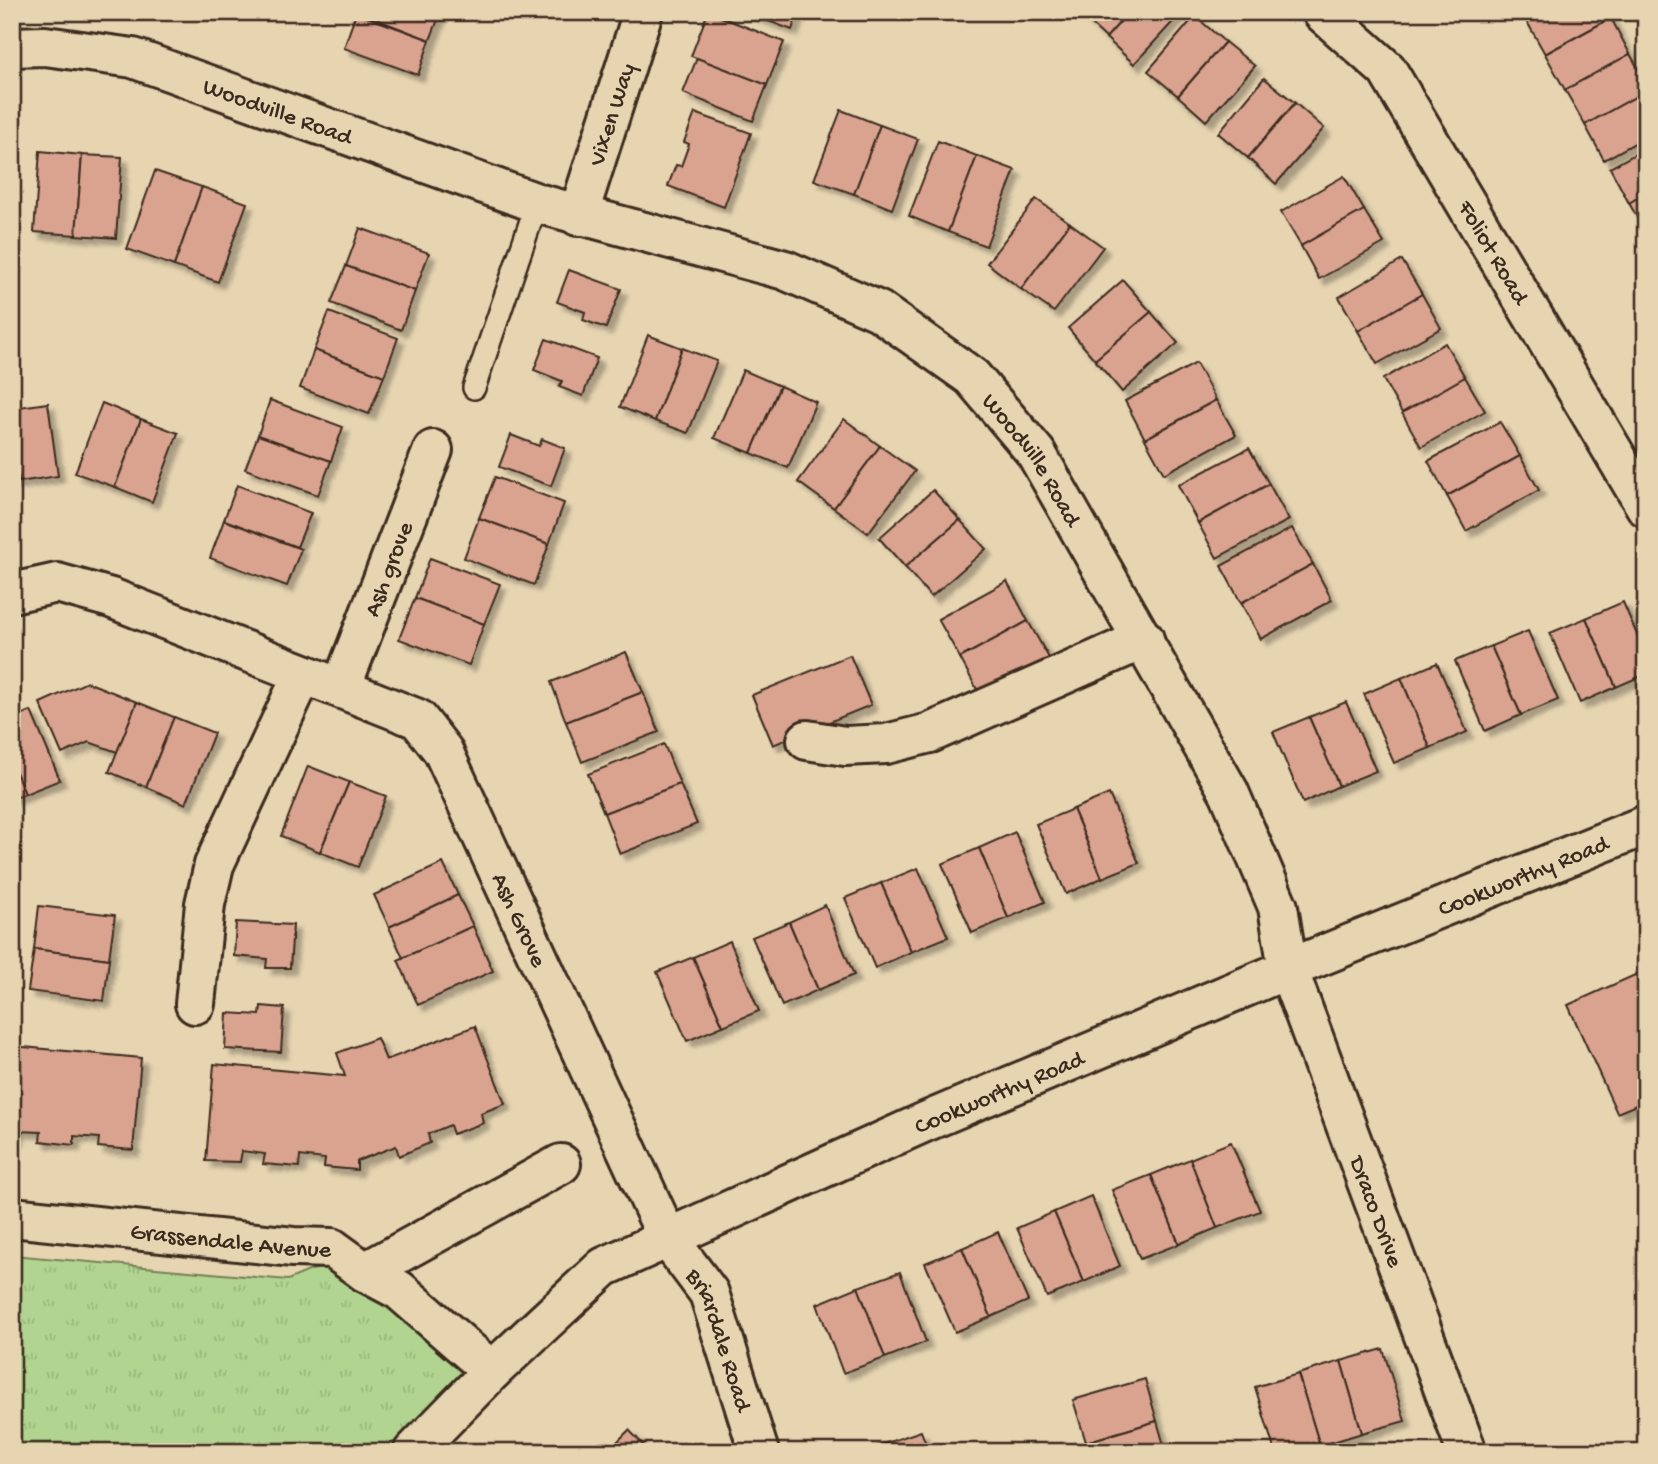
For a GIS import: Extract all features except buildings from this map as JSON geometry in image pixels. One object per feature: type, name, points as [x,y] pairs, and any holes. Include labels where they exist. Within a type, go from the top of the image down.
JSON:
[{"type":"street","name":"Vixen Way","points":[[579,216],[643,12]]},
{"type":"street","name":"Foliot Road","points":[[1322,12],[1387,70],[1646,507]]},
{"type":"street","name":"Woodville Road","points":[[12,47],[44,46],[133,58],[537,204],[785,270],[878,311],[972,377],[1036,453],[1229,792],[1278,907],[1288,969]]},
{"type":"street","name":"Ash grove","points":[[341,688],[433,450]]},
{"type":"street","name":"Ash Grove","points":[[12,593],[57,583],[111,598],[418,719],[443,751],[667,1237]]},
{"type":"street","points":[[807,740],[845,746],[886,744],[930,733],[1144,639]]},
{"type":"street","points":[[195,1004],[205,904],[214,865],[303,674]]},
{"type":"street","name":"Cookworthy Road","points":[[413,1452],[492,1371],[604,1267],[925,1122],[1288,969],[1646,825]]},
{"type":"street","name":"Draco Drive","points":[[1288,969],[1467,1452]]},
{"type":"street","points":[[365,1272],[561,1164]]},
{"type":"street","name":"Grassendale Avenue","points":[[12,1217],[293,1247],[332,1248],[365,1272],[399,1290],[492,1371]]},
{"type":"street","name":"Briardale Road","points":[[667,1237],[709,1293],[760,1452]]},
{"type":"lane","points":[[474,388],[537,204]]},
{"type":"green space","points":[[12,1255],[288,1280],[311,1270],[344,1265],[475,1378],[402,1452],[12,1452]]}]
